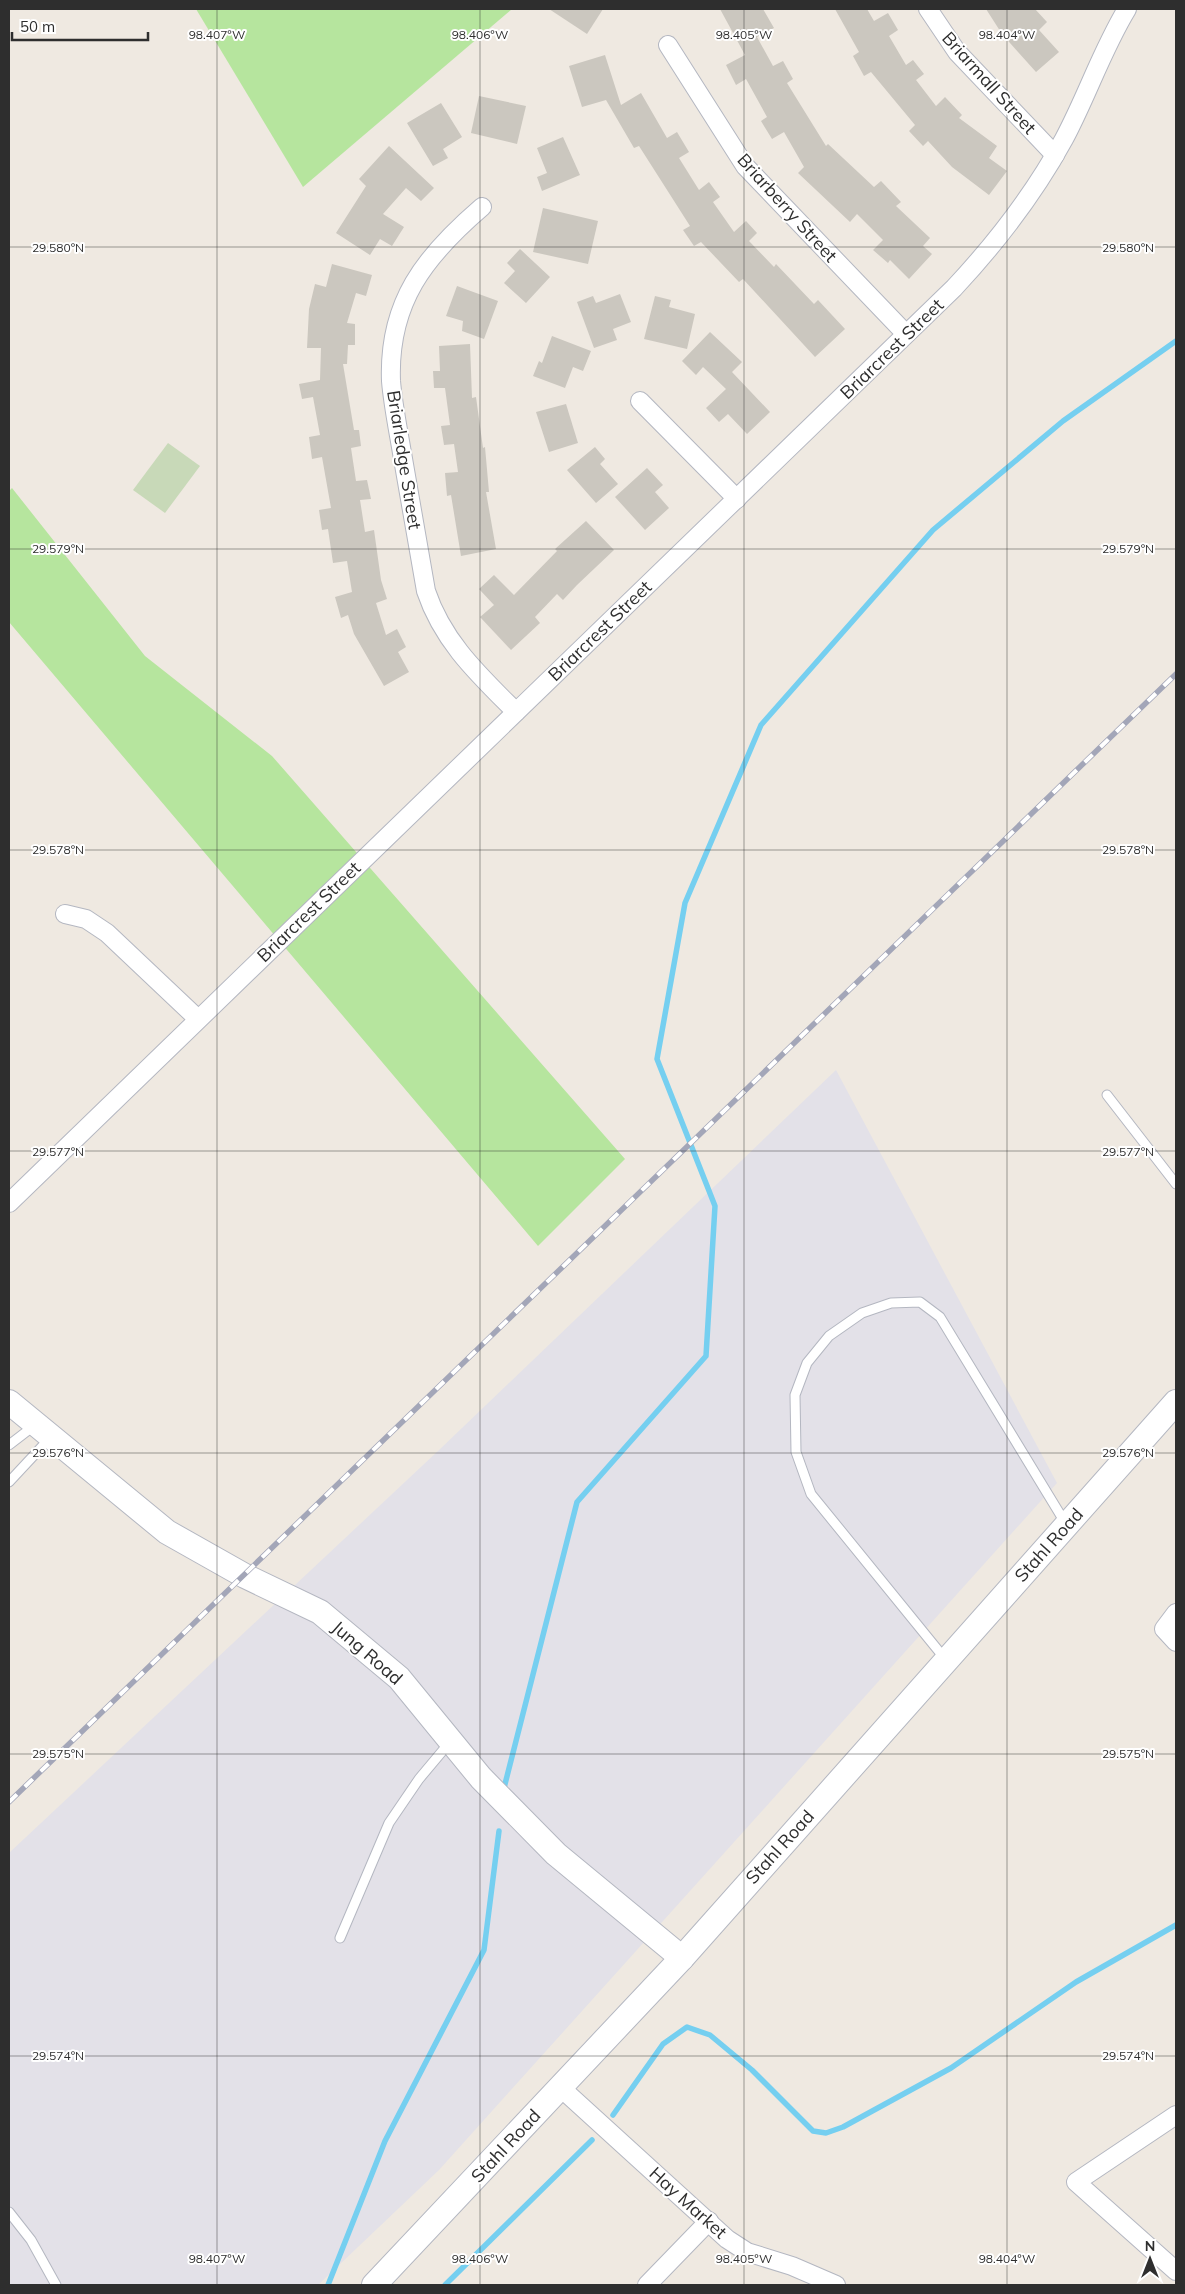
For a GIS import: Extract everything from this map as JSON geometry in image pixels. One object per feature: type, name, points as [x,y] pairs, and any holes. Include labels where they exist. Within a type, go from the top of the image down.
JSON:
[{"type":"street","name":"Briarmall Street","points":[[928,9],[957,52],[1054,155]]},
{"type":"street","name":"Briarcrest Street","points":[[9,1203],[954,288],[995,244],[1031,194],[1054,155],[1113,31],[1127,9]]},
{"type":"street","name":"Briarberry Street","points":[[668,45],[745,166],[906,334]]},
{"type":"street","name":"Briarledge Street","points":[[482,207],[432,255],[411,288],[403,306],[393,343],[392,382],[426,591],[432,608],[453,645],[469,665],[516,712]]},
{"type":"street","points":[[640,401],[736,500]]},
{"type":"street","points":[[65,914],[86,919],[107,933],[198,1019]]},
{"type":"street","name":"Jung Road","points":[[9,1402],[167,1532],[245,1576],[320,1612],[399,1678],[450,1742],[516,1815],[556,1854],[682,1958]]},
{"type":"street","name":"Stahl Road","points":[[374,2285],[682,1958],[1176,1402]]},
{"type":"street","points":[[1176,1613],[1164,1629],[1176,1642]]},
{"type":"street","name":"Hay Market","points":[[560,2087],[727,2239],[747,2252],[792,2266],[836,2285]]},
{"type":"street","points":[[1176,2115],[1076,2182],[1176,2271]]},
{"type":"street","points":[[647,2285],[709,2221]]},
{"type":"lane","points":[[1107,1095],[1176,1184]]},
{"type":"lane","points":[[946,1661],[811,1494],[796,1452],[795,1396],[807,1363],[829,1336],[862,1313],[891,1303],[920,1302],[940,1317],[1067,1524]]},
{"type":"lane","points":[[9,1445],[42,1431]]},
{"type":"lane","points":[[9,1482],[42,1431]]},
{"type":"lane","points":[[340,1938],[389,1823],[419,1779],[450,1742]]},
{"type":"lane","points":[[9,2212],[30,2240],[56,2285]]},
{"type":"shaded area","points":[[836,1070],[1057,1483],[439,2170],[318,2285],[9,2285],[9,1853],[438,1451]]},
{"type":"green space","points":[[196,9],[512,9],[303,187]]},
{"type":"green space","points":[[168,443],[200,466],[165,513],[133,490]]},
{"type":"green space","points":[[12,488],[145,656],[272,756],[625,1159],[538,1246],[9,622],[9,491]]},
{"type":"building","points":[[549,9],[603,9],[587,34]]},
{"type":"building","points":[[720,9],[763,9],[774,28],[757,37],[773,66],[783,61],[793,79],[787,83],[826,146],[828,144],[874,187],[881,181],[901,202],[896,206],[930,238],[923,246],[932,254],[909,279],[890,260],[888,263],[873,250],[883,240],[857,214],[850,222],[798,173],[804,167],[784,132],[772,139],[761,121],[767,117],[746,79],[736,85],[726,65],[745,55]]},
{"type":"building","points":[[835,9],[867,9],[874,21],[888,13],[898,30],[889,36],[906,65],[913,60],[924,74],[916,80],[936,106],[945,97],[962,115],[959,118],[997,146],[989,158],[1007,171],[989,195],[952,167],[928,141],[923,146],[909,131],[915,125],[871,72],[864,76],[853,56],[859,52]]},
{"type":"building","points":[[986,9],[1035,9],[1047,22],[1039,30],[1059,52],[1036,72],[1002,34]]},
{"type":"building","points":[[605,55],[621,105],[641,93],[667,138],[677,132],[689,152],[679,158],[699,190],[709,182],[720,197],[713,202],[734,232],[746,221],[757,233],[749,241],[774,267],[776,264],[814,304],[818,300],[845,329],[815,357],[743,279],[739,282],[701,242],[694,246],[683,230],[690,226],[639,146],[634,148],[606,100],[582,107],[569,66]]},
{"type":"building","points":[[479,96],[526,106],[517,144],[471,133]]},
{"type":"building","points":[[441,103],[462,137],[443,149],[448,158],[433,166],[407,123]]},
{"type":"building","points":[[563,137],[580,175],[542,191],[537,177],[547,173],[537,148]]},
{"type":"building","points":[[389,146],[434,188],[421,201],[406,188],[383,214],[404,227],[392,246],[380,239],[370,255],[336,233],[366,186],[359,179]]},
{"type":"building","points":[[543,208],[598,221],[588,264],[533,252]]},
{"type":"building","points":[[520,249],[550,277],[526,303],[504,283],[515,271],[507,263]]},
{"type":"building","points":[[332,264],[372,275],[366,296],[356,293],[347,323],[355,324],[355,345],[348,345],[347,364],[343,364],[354,430],[359,430],[361,446],[351,448],[356,481],[367,480],[371,499],[360,500],[365,532],[374,530],[381,580],[387,599],[376,603],[386,635],[397,629],[406,647],[398,652],[409,672],[384,686],[354,634],[348,615],[341,618],[335,597],[352,592],[347,561],[333,563],[328,529],[322,530],[319,510],[331,508],[322,457],[312,459],[309,437],[320,435],[313,397],[302,399],[299,384],[320,380],[321,348],[307,348],[309,309],[315,284],[326,287]]},
{"type":"building","points":[[457,286],[498,301],[484,339],[462,331],[463,321],[446,316]]},
{"type":"building","points":[[620,294],[631,322],[613,329],[617,340],[594,348],[577,302],[593,296],[596,303]]},
{"type":"building","points":[[655,296],[671,300],[669,307],[695,314],[687,349],[644,339]]},
{"type":"building","points":[[710,332],[742,362],[732,372],[770,412],[747,434],[728,414],[719,422],[706,408],[726,389],[703,367],[696,375],[682,361]]},
{"type":"building","points":[[552,336],[591,351],[583,371],[573,367],[565,388],[533,376],[539,361],[542,363]]},
{"type":"building","points":[[470,344],[472,398],[476,397],[483,448],[485,447],[489,492],[486,492],[496,549],[461,556],[451,495],[447,496],[445,473],[458,472],[454,444],[444,445],[441,426],[450,425],[445,388],[434,388],[433,371],[440,371],[439,346]]},
{"type":"building","points":[[566,404],[578,443],[549,452],[536,412]]},
{"type":"building","points":[[595,447],[605,459],[600,464],[618,484],[596,503],[567,470]]},
{"type":"building","points":[[647,468],[663,485],[655,492],[669,508],[645,530],[615,497]]},
{"type":"building","points":[[586,521],[614,550],[563,600],[557,594],[535,617],[540,623],[511,650],[480,617],[494,605],[479,589],[494,575],[514,595],[557,551],[555,549]]},
{"type":"waterway","points":[[504,1788],[577,1502],[706,1356],[715,1206],[657,1059],[685,903],[761,725],[933,530],[1063,421],[1176,341]]},
{"type":"waterway","points":[[328,2285],[385,2141],[484,1950],[499,1831]]},
{"type":"waterway","points":[[613,2115],[663,2044],[687,2027],[710,2035],[752,2070],[813,2131],[826,2133],[843,2127],[951,2068],[1076,1982],[1176,1925]]},
{"type":"waterway","points":[[445,2285],[592,2140]]},
{"type":"railway","points":[[9,1802],[1176,674]]}]
